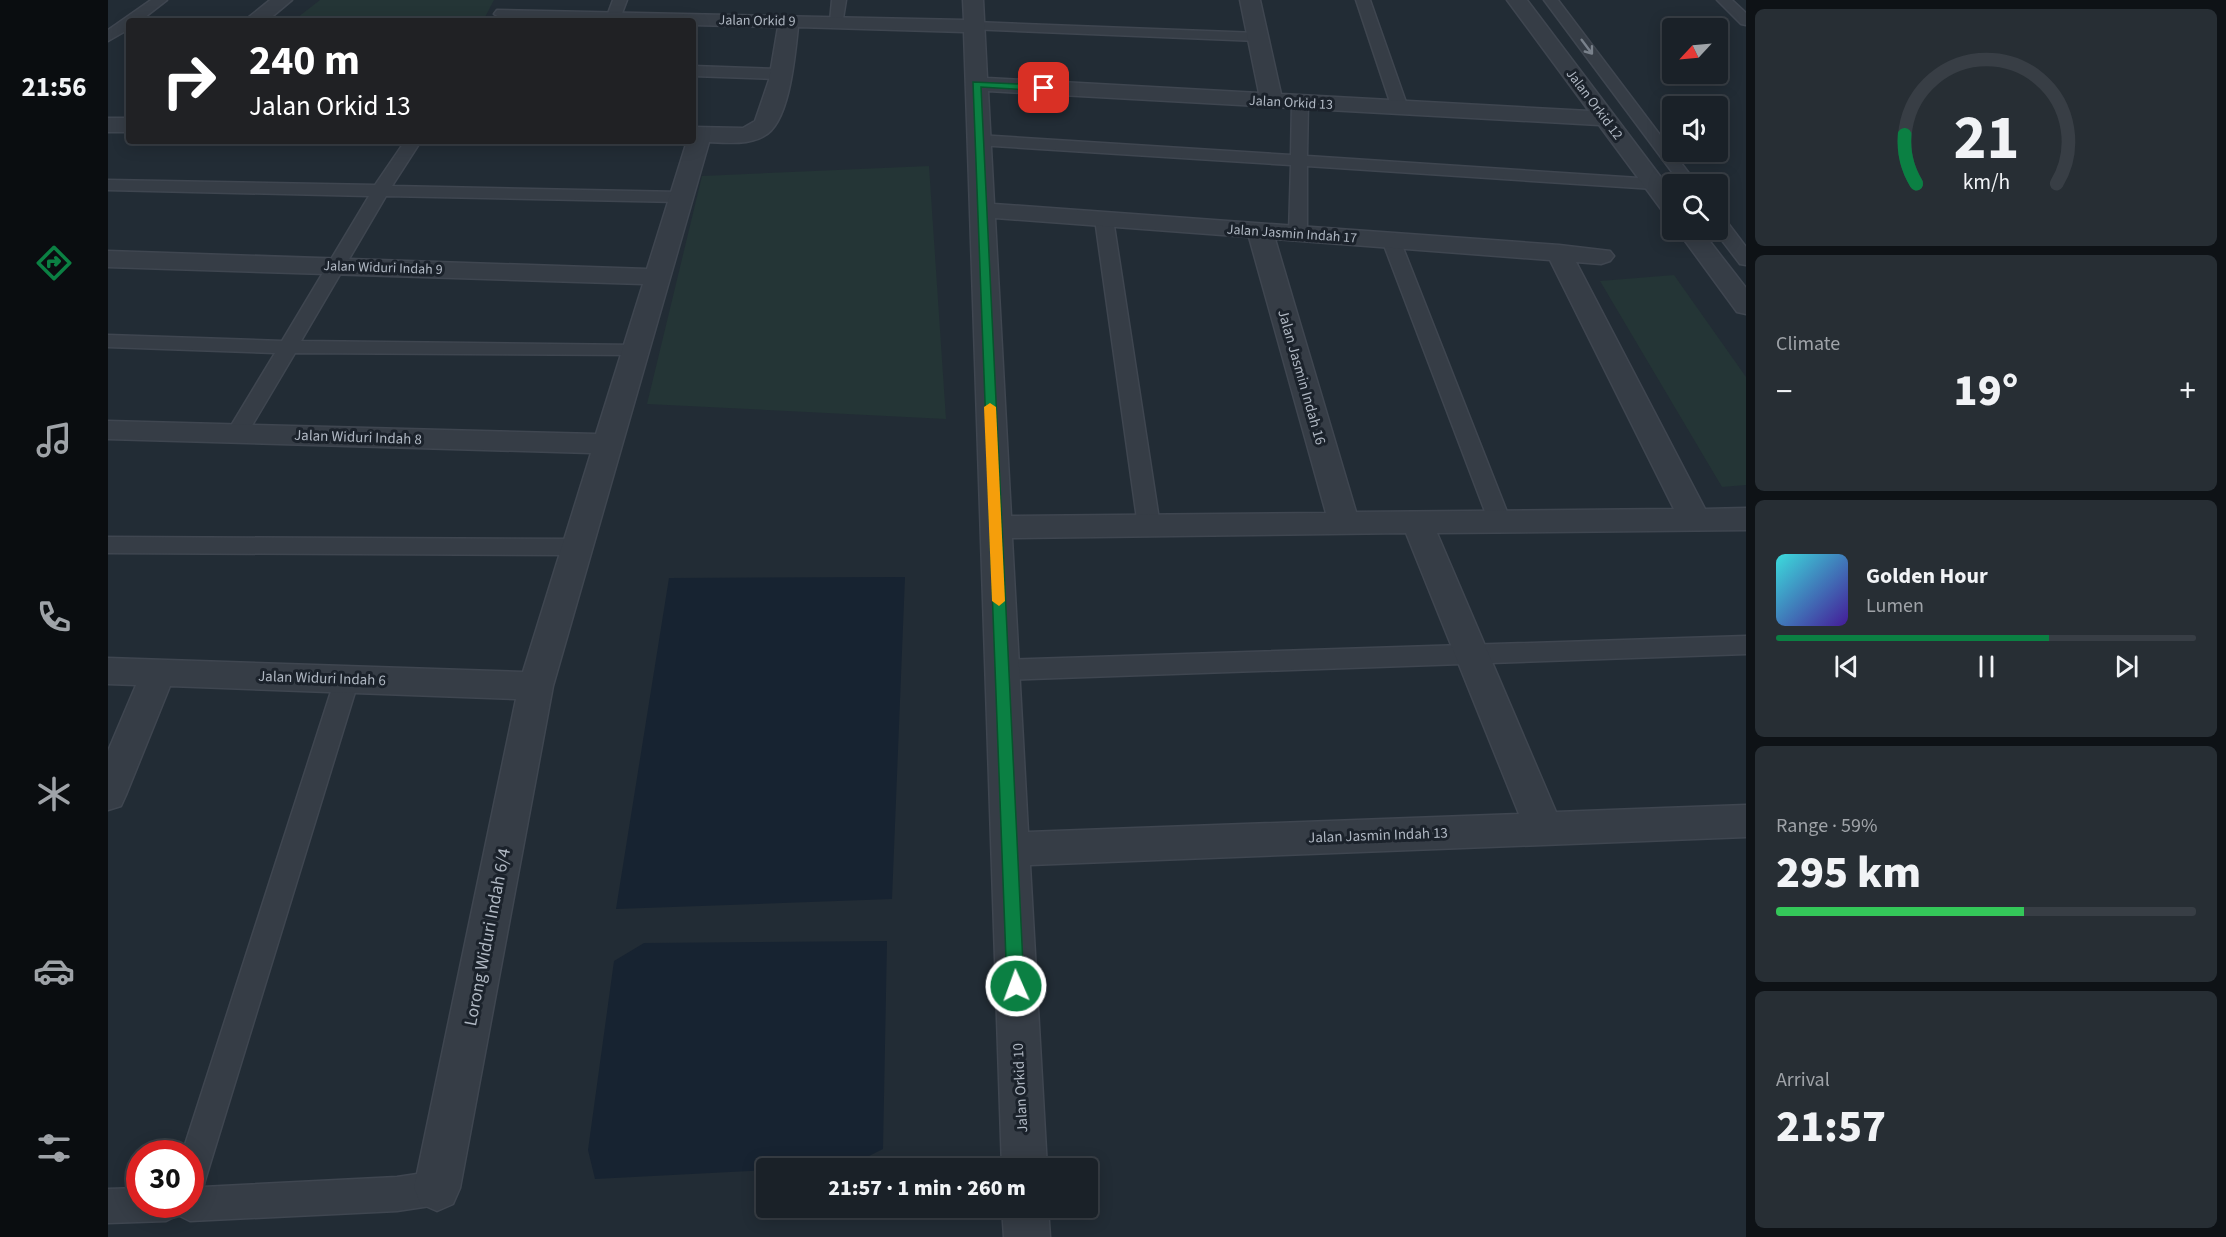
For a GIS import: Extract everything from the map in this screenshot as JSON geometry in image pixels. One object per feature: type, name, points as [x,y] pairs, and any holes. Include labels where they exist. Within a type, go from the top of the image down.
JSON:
[{"type":"street","points":[[258,18],[282,0]]},
{"type":"street","points":[[1250,0],[1271,100]]},
{"type":"street","name":"Jalan Orkid 12","points":[[1517,0],[1662,195]]},
{"type":"street","name":"Jalan Orkid 9","points":[[505,12],[617,8],[721,10],[789,21],[837,22],[973,13]]},
{"type":"street","name":"Jalan Orkid 10","points":[[973,13],[1024,1158]]},
{"type":"street","points":[[697,135],[758,131],[767,123],[780,74],[789,21]]},
{"type":"street","name":"Jalan Orkid 13","points":[[976,84],[1606,119]]},
{"type":"street","name":"Lorong Widuri Indah 6/4","points":[[437,1188],[536,686],[636,351],[695,144]]},
{"type":"street","name":"Jalan Jasmin Indah 17","points":[[982,210],[1601,256]]},
{"type":"street","name":"Jalan Jasmin Indah 16","points":[[1260,231],[1344,523]]},
{"type":"street","points":[[1696,240],[1746,306]]},
{"type":"street","points":[[1559,252],[1695,520]]},
{"type":"street","name":"Jalan Widuri Indah 9","points":[[108,259],[657,277]]},
{"type":"street","name":"Jalan Widuri Indah 8","points":[[108,430],[607,444]]},
{"type":"street","points":[[996,527],[1746,519]]},
{"type":"street","points":[[1417,523],[1544,829]]},
{"type":"street","name":"Jalan Widuri Indah 6","points":[[108,671],[536,686]]},
{"type":"street","points":[[108,795],[158,673]]},
{"type":"street","name":"Jalan Jasmin Indah 13","points":[[1010,849],[1746,821]]},
{"type":"street","points":[[1026,1218],[1027,1237]]},
{"type":"lane","points":[[135,18],[160,0]]},
{"type":"lane","points":[[837,22],[839,0]]},
{"type":"lane","points":[[1363,0],[1400,108]]},
{"type":"lane","points":[[1551,0],[1681,174]]},
{"type":"lane","points":[[1724,0],[1746,21]]},
{"type":"lane","points":[[973,13],[1258,37]]},
{"type":"lane","points":[[108,37],[126,25]]},
{"type":"lane","points":[[696,71],[780,74]]},
{"type":"lane","points":[[1581,85],[1609,76]]},
{"type":"lane","points":[[1581,85],[1622,95]]},
{"type":"lane","points":[[1298,233],[1300,102]]},
{"type":"lane","points":[[978,140],[1654,184]]},
{"type":"lane","points":[[237,434],[380,191],[411,144]]},
{"type":"lane","points":[[108,185],[681,197]]},
{"type":"lane","points":[[1104,219],[1149,526]]},
{"type":"lane","points":[[1728,236],[1746,260]]},
{"type":"lane","points":[[1391,240],[1500,522]]},
{"type":"lane","points":[[1719,270],[1746,270]]},
{"type":"lane","points":[[108,341],[289,347],[636,351]]},
{"type":"lane","points":[[108,544],[577,547]]},
{"type":"lane","points":[[1002,670],[1746,645]]},
{"type":"lane","points":[[202,1140],[347,680]]},
{"type":"lane","points":[[204,1203],[397,1194],[437,1188]]},
{"type":"lane","points":[[108,1206],[126,1205]]},
{"type":"shaded area","points":[[320,0],[494,0],[485,18],[297,18]]},
{"type":"shaded area","points":[[929,166],[946,419],[647,404],[702,176]]},
{"type":"shaded area","points":[[1674,275],[1746,377],[1746,485],[1722,487],[1600,281]]},
{"type":"water","points":[[905,577],[892,899],[616,909],[669,578]]},
{"type":"water","points":[[887,941],[883,1149],[865,1158],[756,1158],[756,1171],[595,1179],[588,1150],[614,961],[644,943]]},
{"type":"slow traffic","points":[[990,407],[999,601]]},
{"type":"route","points":[[1016,986],[976,84],[1044,88]]}]
